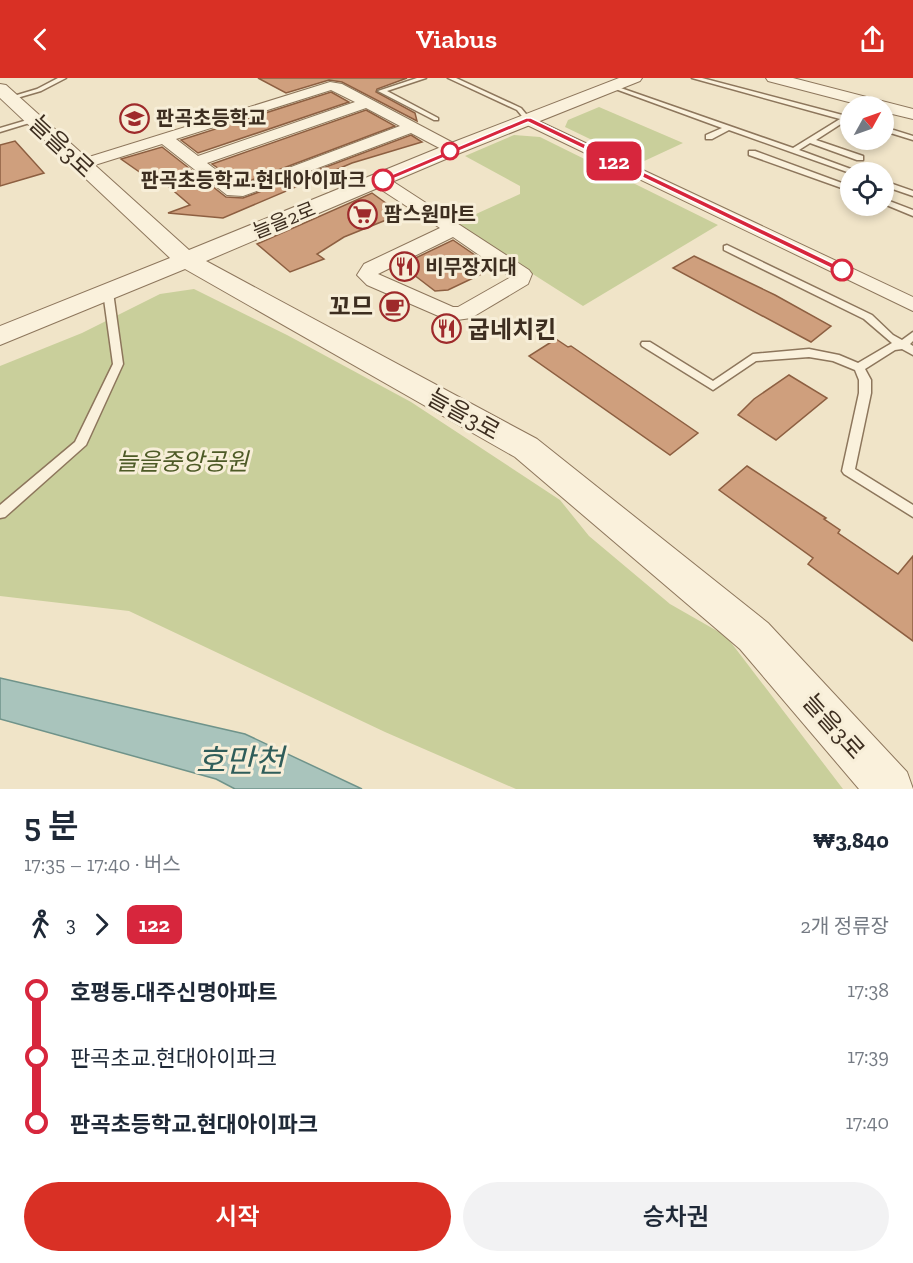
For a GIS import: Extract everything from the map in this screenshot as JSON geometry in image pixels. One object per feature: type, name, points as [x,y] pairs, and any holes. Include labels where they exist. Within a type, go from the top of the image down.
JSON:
[{"type":"street","name":"늘을2로","points":[[0,336],[381,181],[453,149],[634,78]]},
{"type":"street","points":[[774,78],[913,114]]},
{"type":"street","points":[[82,164],[330,86],[453,149]]},
{"type":"street","name":"늘을3로","points":[[5,94],[186,260],[526,448],[754,636],[890,789]]},
{"type":"street","points":[[196,162],[367,103]]},
{"type":"street","points":[[528,120],[913,304]]},
{"type":"street","points":[[164,138],[233,191],[243,190],[412,127]]},
{"type":"street","points":[[381,181],[522,273],[521,280],[463,313],[450,314],[374,281],[368,275],[371,268],[454,229]]},
{"type":"lane","points":[[5,94],[39,90],[63,78]]},
{"type":"lane","points":[[423,78],[381,92],[436,119]]},
{"type":"lane","points":[[451,78],[519,109],[528,120]]},
{"type":"lane","points":[[695,78],[840,117]]},
{"type":"lane","points":[[613,87],[840,167]]},
{"type":"lane","points":[[0,129],[34,120]]},
{"type":"lane","points":[[794,150],[840,123]]},
{"type":"lane","points":[[709,137],[727,128]]},
{"type":"lane","points":[[894,132],[913,138]]},
{"type":"lane","points":[[808,140],[860,158]]},
{"type":"lane","points":[[752,153],[840,185]]},
{"type":"lane","points":[[832,182],[840,178]]},
{"type":"lane","points":[[894,187],[913,194]]},
{"type":"lane","points":[[894,205],[913,213]]},
{"type":"lane","points":[[727,248],[868,317],[902,346],[913,351]]},
{"type":"lane","points":[[0,513],[80,445],[118,364],[108,292]]},
{"type":"lane","points":[[859,368],[892,346],[902,346],[913,335]]},
{"type":"lane","points":[[646,345],[713,386],[753,358],[809,352],[835,358],[859,368],[865,380],[865,393],[848,471],[913,512]]},
{"type":"green space","points":[[599,107],[683,143],[640,163],[565,127],[568,120]]},
{"type":"green space","points":[[514,135],[540,137],[718,225],[583,306],[454,224],[520,194],[520,186],[465,156]]},
{"type":"green space","name":"늘을중앙공원","points":[[194,289],[287,335],[411,402],[560,500],[589,536],[670,604],[726,636],[843,789],[516,789],[385,732],[129,611],[0,596],[0,366],[82,333],[160,294]]},
{"type":"water","name":"호만천","points":[[0,678],[245,734],[362,789],[235,789],[216,779],[0,719]]},
{"type":"building","points":[[258,78],[407,78],[377,89],[376,92],[415,113],[417,121],[342,82],[329,80],[286,93]]},
{"type":"building","points":[[331,92],[349,102],[198,153],[181,140]]},
{"type":"building","points":[[366,110],[395,126],[241,184],[212,164]]},
{"type":"building","points":[[411,135],[422,142],[352,163],[223,218],[168,213],[190,205],[155,175],[148,178],[121,159],[162,147],[226,197],[243,198]]},
{"type":"building","points":[[15,141],[44,173],[0,186],[0,145]]},
{"type":"building","points":[[372,193],[401,214],[344,237],[317,254],[324,259],[290,272],[257,244]]},
{"type":"building","points":[[453,240],[488,264],[490,270],[448,290],[435,291],[401,265]]},
{"type":"building","points":[[694,256],[775,295],[831,326],[811,342],[673,268]]},
{"type":"building","points":[[556,339],[568,347],[571,346],[698,433],[670,455],[529,356]]},
{"type":"building","points":[[789,375],[827,398],[776,440],[738,415],[754,399]]},
{"type":"building","points":[[747,466],[826,518],[824,519],[840,530],[838,533],[898,574],[913,556],[913,641],[808,564],[813,558],[719,490]]},
{"type":"bus line","name":"122","points":[[383,180],[453,149],[528,120],[842,270]]},
{"type":"place","name":"판곡초등학교","points":[[135,118]]},
{"type":"place","name":"판곡초등학교.현대아이파크","points":[[383,180]]},
{"type":"place","name":"팜스원마트","points":[[363,214]]},
{"type":"place","name":"비무장지대","points":[[404,267]]},
{"type":"place","name":"꼬므","points":[[394,306]]},
{"type":"place","name":"굽네치킨","points":[[447,329]]}]
